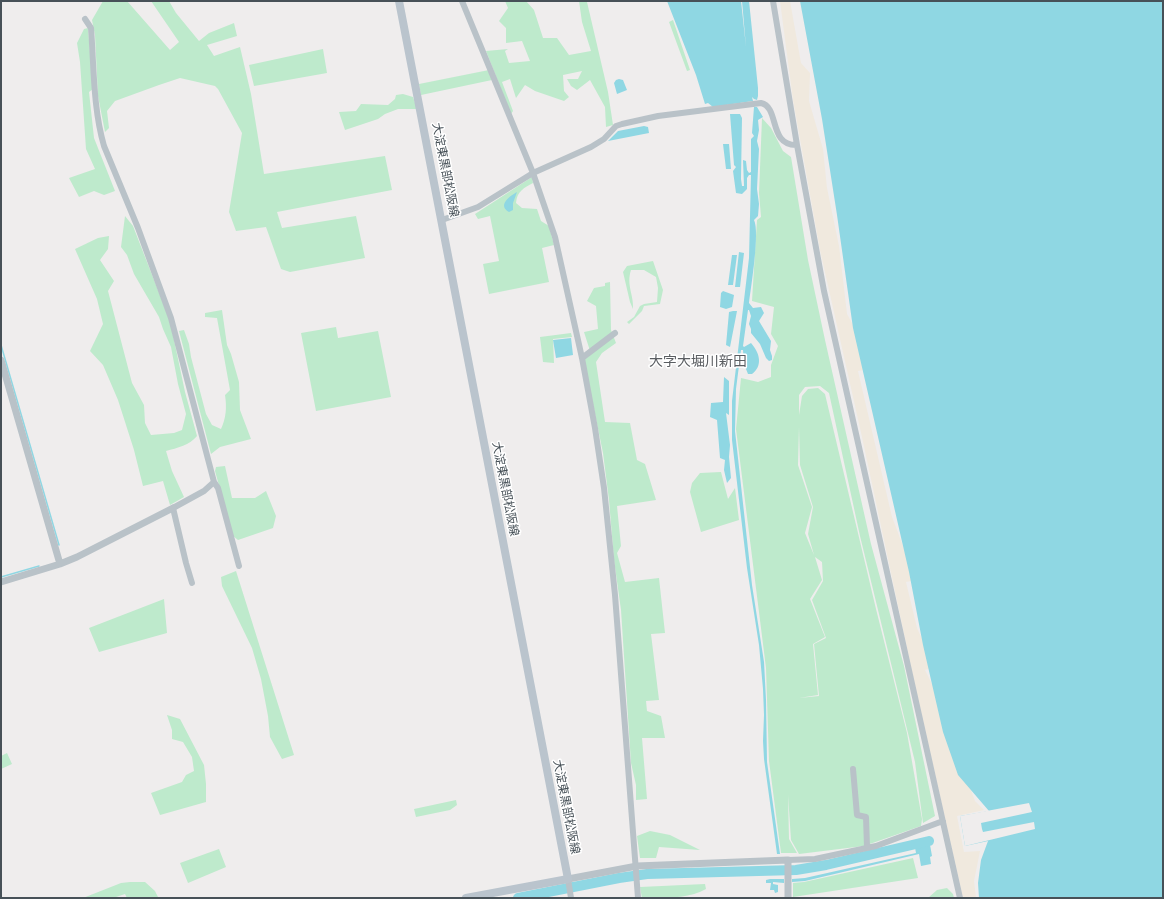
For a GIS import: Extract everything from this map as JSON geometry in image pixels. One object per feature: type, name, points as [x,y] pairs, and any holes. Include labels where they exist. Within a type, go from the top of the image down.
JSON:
[{"type":"main road","name":"大淀東黒部松阪線","points":[[399,1],[568,881]]},
{"type":"main road","points":[[466,898],[568,881]]},
{"type":"street","points":[[462,1],[533,173],[555,237],[596,428],[615,595],[638,898]]},
{"type":"street","points":[[773,1],[797,145],[824,291],[960,898]]},
{"type":"street","points":[[85,19],[91,28],[100,134],[138,228],[171,318],[214,482],[218,488],[239,566]]},
{"type":"street","points":[[442,220],[478,207],[533,173],[599,143],[616,126],[658,116],[761,103],[768,106],[771,111],[778,134],[788,143],[797,145]]},
{"type":"street","points":[[582,358],[615,333]]},
{"type":"street","points":[[1,360],[60,564]]},
{"type":"street","points":[[1,582],[60,564],[77,557],[173,508],[204,491],[214,482]]},
{"type":"street","points":[[173,508],[192,583]]},
{"type":"street","points":[[852,769],[857,815],[866,817],[867,847]]},
{"type":"street","points":[[571,895],[568,881],[636,869],[788,862],[815,859],[883,843],[943,821]]},
{"type":"street","points":[[788,862],[788,898]]},
{"type":"green space","points":[[103,1],[127,1],[170,50],[179,42],[151,1],[169,1],[176,13],[199,41],[209,33],[234,23],[237,36],[207,45],[214,56],[240,47],[251,94],[264,174],[385,156],[392,190],[277,212],[282,228],[356,216],[365,258],[290,272],[281,269],[266,227],[236,231],[229,212],[242,133],[215,86],[180,78],[115,101],[107,111],[109,128],[105,132],[98,96],[95,35],[92,20]]},
{"type":"green space","points":[[505,1],[526,1],[534,10],[543,38],[557,38],[569,55],[591,51],[582,22],[579,1],[587,2],[608,92],[613,125],[606,127],[605,107],[590,80],[577,90],[571,86],[567,79],[578,79],[582,71],[563,75],[564,91],[569,97],[564,101],[535,91],[525,85],[516,98],[510,79],[502,82],[513,111],[511,114],[486,51],[508,49],[505,51],[509,63],[530,61],[522,41],[506,43],[506,28],[499,21],[508,8]]},
{"type":"green space","points":[[673,20],[690,70],[687,71],[669,22]]},
{"type":"green space","points":[[88,28],[93,89],[89,92],[94,138],[115,191],[104,195],[94,191],[79,197],[69,178],[95,169],[86,149],[80,62],[77,43],[84,29]]},
{"type":"green space","points":[[323,49],[327,73],[254,86],[249,65]]},
{"type":"green space","points":[[489,70],[492,80],[421,95],[419,84]]},
{"type":"green space","points":[[403,94],[413,97],[417,109],[398,109],[385,114],[378,119],[345,130],[339,112],[356,111],[361,104],[388,105],[395,99],[396,95]]},
{"type":"green space","points":[[762,118],[771,128],[783,151],[791,157],[808,260],[825,340],[871,544],[904,666],[935,816],[923,823],[915,762],[860,536],[829,393],[820,386],[805,387],[799,395],[799,415],[802,396],[808,389],[818,388],[825,394],[907,733],[922,819],[921,826],[864,846],[799,854],[791,840],[788,795],[789,839],[797,853],[781,853],[769,761],[766,668],[736,429],[741,378],[758,382],[771,377],[771,365],[778,346],[771,334],[774,307],[752,301],[757,220],[761,217],[759,193]],"holes":[[[799,427],[800,465],[813,507],[808,534],[814,555],[805,533],[812,507],[798,465]],[[815,557],[822,562],[823,581],[812,600],[826,638],[814,644],[819,696],[799,698],[818,695],[813,644],[825,637],[810,599],[822,580]]]},
{"type":"green space","points":[[532,177],[533,183],[519,193],[516,203],[522,208],[537,209],[541,221],[549,226],[554,245],[542,248],[549,282],[489,294],[483,264],[499,261],[490,216],[478,219],[475,214]]},
{"type":"green space","points":[[125,216],[133,226],[170,321],[185,392],[197,436],[187,444],[166,451],[172,471],[184,497],[170,505],[163,481],[143,486],[134,450],[118,400],[103,365],[90,351],[103,324],[97,299],[75,249],[98,238],[109,236],[108,249],[100,260],[114,281],[108,291],[132,383],[144,405],[145,423],[151,435],[174,433],[182,430],[186,414],[178,384],[171,347],[159,317],[134,274],[127,255],[121,247]]},
{"type":"green space","points":[[653,261],[663,290],[660,304],[644,306],[642,311],[629,324],[627,322],[634,317],[640,306],[657,302],[658,288],[656,277],[644,270],[631,270],[629,280],[633,309],[623,272],[627,266]]},
{"type":"green space","points":[[610,282],[611,330],[616,343],[602,353],[596,362],[605,422],[630,423],[637,460],[645,464],[656,500],[617,506],[621,546],[617,553],[625,582],[659,578],[665,633],[651,634],[659,700],[646,701],[647,711],[661,716],[665,738],[642,738],[647,799],[636,800],[636,785],[631,763],[621,610],[614,560],[609,500],[603,453],[584,360],[591,354],[584,332],[598,329],[596,306],[587,301],[594,288],[605,286],[605,283]]},
{"type":"green space","points":[[222,310],[227,345],[239,382],[240,410],[251,439],[220,447],[211,454],[179,331],[184,330],[189,344],[206,414],[212,425],[221,429],[226,413],[225,395],[230,390],[217,318],[205,317],[205,313]]},
{"type":"green space","points":[[336,327],[338,338],[378,331],[391,397],[316,411],[301,333]]},
{"type":"green space","points":[[571,333],[572,337],[553,339],[554,363],[543,362],[540,337]]},
{"type":"green space","points":[[225,466],[232,498],[255,498],[266,491],[276,516],[273,528],[238,540],[233,536],[215,471],[216,467]]},
{"type":"green space","points":[[721,472],[728,499],[735,488],[739,520],[701,532],[690,492],[692,483],[700,473]]},
{"type":"green space","points":[[236,571],[294,755],[282,759],[270,737],[268,716],[261,679],[252,648],[222,586],[221,577]]},
{"type":"green space","points":[[164,599],[167,633],[99,652],[89,628]]},
{"type":"green space","points":[[167,715],[180,719],[204,765],[206,802],[160,815],[151,793],[182,782],[186,775],[194,771],[192,757],[183,742],[172,739],[172,730]]},
{"type":"green space","points":[[7,753],[12,764],[1,769],[1,756]]},
{"type":"green space","points":[[456,800],[457,805],[450,810],[416,817],[414,809]]},
{"type":"green space","points":[[650,831],[670,835],[700,850],[659,847],[656,858],[640,858],[637,836]]},
{"type":"green space","points":[[219,849],[226,867],[188,883],[180,863]]},
{"type":"green space","points":[[913,858],[918,878],[793,897],[793,883],[804,882]]},
{"type":"green space","points":[[145,882],[155,891],[158,897],[127,898],[125,894],[113,898],[83,898],[121,883]]},
{"type":"green space","points":[[705,884],[706,889],[692,895],[667,898],[642,898],[640,887]]},
{"type":"green space","points":[[947,888],[953,894],[954,898],[928,898],[937,890]]},
{"type":"sand","points":[[780,1],[790,1],[801,63],[810,73],[809,101],[823,149],[827,188],[839,246],[847,314],[877,367],[858,371],[892,517],[916,580],[906,582],[917,628],[935,667],[925,670],[945,710],[951,736],[975,801],[984,810],[957,816],[964,852],[980,851],[974,881],[976,898],[963,898],[913,676],[820,250],[793,100]]},
{"type":"water","points":[[667,1],[741,1],[746,47],[742,1],[749,1],[758,88],[757,100],[752,97],[753,101],[713,107],[708,103],[705,104],[696,75]]},
{"type":"water","points":[[800,1],[1163,1],[1163,898],[979,898],[978,883],[981,860],[988,841],[965,846],[960,816],[989,811],[958,775],[943,732],[923,645],[909,572],[853,328],[822,119]]},
{"type":"water","points":[[619,79],[623,80],[627,90],[617,94],[614,83]]},
{"type":"water","points":[[754,107],[757,107],[763,117],[758,120],[759,130],[757,141],[759,149],[757,189],[759,204],[758,216],[754,220],[756,226],[756,247],[749,303],[753,308],[761,307],[764,313],[759,321],[771,341],[770,350],[772,360],[769,361],[766,358],[760,344],[751,333],[749,324],[751,316],[748,310],[743,346],[744,347],[751,343],[758,355],[759,363],[758,367],[752,374],[748,374],[744,364],[743,350],[741,350],[736,389],[735,431],[752,585],[764,662],[767,762],[780,854],[777,854],[764,759],[763,689],[759,645],[747,568],[732,440],[732,401],[749,258],[751,175],[747,178],[747,189],[742,194],[736,193],[733,171],[736,167],[734,165],[730,114],[740,114],[742,118],[741,179],[742,186],[744,186],[743,160],[746,161],[747,170],[749,173],[751,172],[751,139],[754,136],[752,133]]},
{"type":"water","points":[[644,126],[648,127],[649,133],[608,141],[618,131]]},
{"type":"water","points":[[723,144],[729,144],[731,169],[726,169]]},
{"type":"water","points":[[517,192],[513,203],[513,210],[509,212],[504,204],[508,198]]},
{"type":"water","points":[[739,252],[744,253],[740,287],[735,287]]},
{"type":"water","points":[[732,255],[737,255],[733,285],[728,285]]},
{"type":"water","points":[[723,291],[734,295],[732,307],[726,309],[720,307],[721,293]]},
{"type":"water","points":[[737,311],[730,347],[726,345],[729,312]]},
{"type":"water","points":[[571,338],[573,355],[556,358],[553,340]]},
{"type":"water","points":[[724,377],[729,381],[729,415],[726,413],[730,445],[729,457],[731,478],[727,483],[724,470],[725,460],[720,458],[717,420],[710,417],[711,403],[723,402]]},
{"type":"water","points":[[929,839],[932,856],[930,857],[931,864],[921,866],[919,854],[805,881],[792,882],[792,879],[805,878],[916,853],[914,842]]},
{"type":"water","points":[[784,879],[784,883],[773,882],[773,884],[778,885],[778,892],[775,893],[774,890],[770,890],[771,883],[766,883],[766,880]]},
{"type":"pier","points":[[1029,803],[1032,812],[981,823],[982,829],[983,832],[1034,822],[1035,829],[965,846],[960,816]]},
{"type":"waterway","points":[[1,345],[59,545]]},
{"type":"waterway","points":[[1,577],[39,566]]},
{"type":"waterway","points":[[518,898],[647,874],[796,870],[826,865],[929,841]]},
{"type":"district","name":"大字大堀川新田","points":[[698,362]]}]
